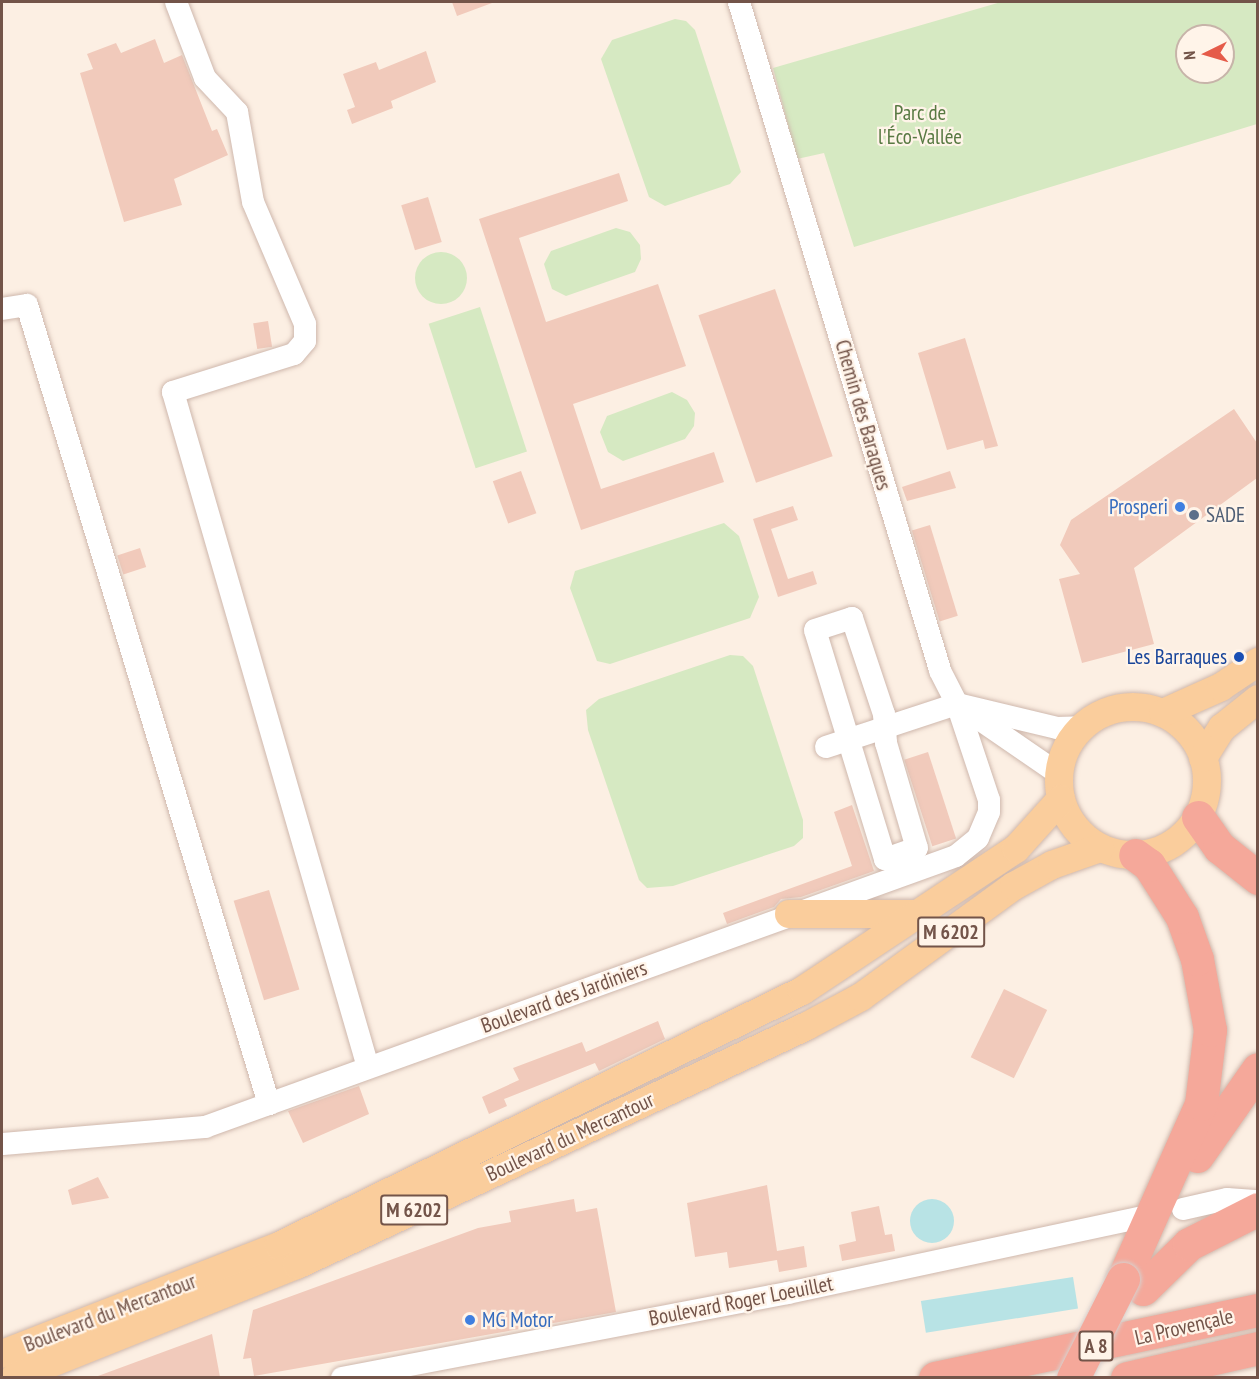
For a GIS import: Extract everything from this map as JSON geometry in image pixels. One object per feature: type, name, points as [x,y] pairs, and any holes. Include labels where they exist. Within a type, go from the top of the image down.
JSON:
[{"type":"highway","points":[[1198,817],[1219,847],[1257,878]]},
{"type":"highway","points":[[1073,1377],[1123,1279],[1191,1134],[1210,1054],[1207,998],[1182,917],[1159,878],[1135,855]]},
{"type":"highway","points":[[1123,1279],[1208,1137],[1257,1069]]},
{"type":"highway","points":[[1092,1377],[1119,1325],[1156,1273],[1189,1244],[1257,1209]]},
{"type":"highway","name":"La Provençale","points":[[935,1377],[1257,1310]]},
{"type":"highway","name":"La Provençale","points":[[1127,1377],[1257,1348]]},
{"type":"main road","points":[[1163,713],[1194,739],[1203,758],[1205,798],[1198,817],[1169,845],[1135,855],[1100,848],[1082,836],[1060,787],[1063,757],[1082,727],[1120,708],[1163,713],[1221,687],[1257,662]]},
{"type":"main road","points":[[1203,758],[1222,728],[1257,699]]},
{"type":"main road","name":"Boulevard du Mercantour","points":[[2,1354],[279,1246],[802,991],[922,914],[1016,849],[1060,787]]},
{"type":"main road","name":"Boulevard du Mercantour","points":[[14,1377],[297,1265],[807,1026],[861,997],[1014,886],[1052,865],[1100,848]]},
{"type":"main road","points":[[789,914],[922,914]]},
{"type":"street","points":[[176,2],[205,78],[237,112],[253,202],[305,324],[305,341],[294,354],[172,392],[368,1067]]},
{"type":"street","name":"Chemin des Baraques","points":[[739,2],[940,670],[957,704]]},
{"type":"street","points":[[2,309],[27,305],[269,1104]]},
{"type":"street","points":[[852,618],[886,727],[886,743],[917,848],[885,859],[815,630],[852,618]]},
{"type":"street","points":[[957,704],[1060,787]]},
{"type":"street","points":[[826,747],[957,704],[1057,728],[1082,727]]},
{"type":"street","name":"Boulevard des Jardiniers","points":[[2,1144],[55,1136],[182,1132],[269,1104],[789,914],[956,856],[978,838],[989,800],[957,704]]},
{"type":"street","points":[[1183,1209],[1227,1199],[1257,1201]]},
{"type":"street","name":"Boulevard Roger Loeuillet","points":[[342,1377],[788,1293],[1140,1218]]},
{"type":"green space","name":"Parc de l'Éco-Vallée","points":[[1001,2],[1257,2],[1257,124],[854,247],[824,153],[797,159],[773,68]]},
{"type":"green space","points":[[675,19],[686,21],[695,30],[741,172],[730,184],[665,206],[649,197],[601,59],[612,40]]},
{"type":"green space","points":[[616,228],[630,232],[640,245],[641,259],[635,272],[566,296],[552,289],[544,264],[551,251]]},
{"type":"green space","points":[[436,252],[446,252],[460,259],[467,278],[460,297],[446,304],[436,304],[426,300],[419,293],[415,283],[415,273],[419,263],[426,256]]},
{"type":"green space","points":[[480,307],[527,452],[476,468],[429,324]]},
{"type":"green space","points":[[672,392],[687,400],[695,413],[694,426],[685,439],[623,461],[608,452],[600,432],[607,416]]},
{"type":"green space","points":[[724,523],[739,536],[759,597],[750,618],[610,664],[597,661],[570,588],[575,571]]},
{"type":"green space","points":[[730,655],[743,656],[753,666],[803,820],[803,838],[794,846],[673,886],[647,888],[639,880],[588,730],[586,710],[599,699]]},
{"type":"water","points":[[932,1199],[941,1200],[948,1205],[953,1212],[953,1230],[948,1237],[941,1242],[932,1243],[923,1242],[916,1237],[911,1230],[910,1221],[911,1212],[916,1205],[923,1200]]},
{"type":"water","points":[[1073,1277],[1078,1309],[926,1333],[921,1301]]},
{"type":"building","points":[[452,2],[492,2],[492,3],[457,16]]},
{"type":"building","points":[[155,39],[164,63],[182,55],[212,131],[217,129],[228,155],[174,179],[182,205],[124,222],[80,73],[93,69],[87,54],[116,43],[121,53]]},
{"type":"building","points":[[426,51],[436,82],[391,101],[393,108],[352,124],[347,110],[355,107],[343,74],[376,62],[379,70]]},
{"type":"building","points":[[619,173],[628,201],[519,238],[546,322],[658,284],[686,366],[573,404],[601,489],[714,452],[724,482],[581,530],[479,219]]},
{"type":"building","points":[[428,197],[442,242],[415,250],[401,205]]},
{"type":"building","points":[[775,289],[833,456],[756,483],[698,315]]},
{"type":"building","points":[[268,321],[272,347],[257,349],[253,323]]},
{"type":"building","points":[[965,338],[998,446],[985,449],[983,440],[947,450],[918,353]]},
{"type":"building","points":[[1234,409],[1257,443],[1257,478],[1134,568],[1154,644],[1082,663],[1059,579],[1080,574],[1060,545],[1071,520]]},
{"type":"building","points":[[521,471],[536,513],[508,524],[493,481]]},
{"type":"building","points":[[950,471],[956,488],[907,501],[902,487]]},
{"type":"building","points":[[793,506],[798,520],[771,529],[788,579],[813,571],[817,584],[778,597],[753,519]]},
{"type":"building","points":[[930,525],[958,616],[940,621],[912,531]]},
{"type":"building","points":[[140,548],[146,567],[123,574],[117,555]]},
{"type":"building","points":[[928,752],[956,839],[932,846],[904,760]]},
{"type":"building","points":[[852,805],[874,871],[801,897],[781,899],[774,907],[727,924],[723,913],[852,866],[834,812]]},
{"type":"building","points":[[269,890],[299,989],[264,1000],[234,901]]},
{"type":"building","points":[[1004,989],[1047,1010],[1014,1078],[971,1057]]},
{"type":"building","points":[[658,1021],[665,1039],[599,1071],[595,1063],[504,1099],[507,1106],[489,1114],[482,1097],[519,1080],[513,1068],[582,1042],[586,1052]]},
{"type":"building","points":[[359,1086],[369,1114],[303,1143],[288,1111]]},
{"type":"building","points":[[98,1177],[109,1198],[72,1205],[68,1190]]},
{"type":"building","points":[[767,1185],[777,1251],[804,1246],[807,1267],[779,1272],[777,1260],[729,1268],[727,1252],[695,1257],[687,1203]]},
{"type":"building","points":[[574,1199],[576,1212],[597,1208],[616,1312],[254,1376],[251,1358],[243,1359],[253,1310],[478,1228],[511,1222],[509,1211]]},
{"type":"building","points":[[879,1206],[885,1235],[892,1234],[895,1251],[842,1261],[839,1245],[856,1241],[851,1212]]},
{"type":"building","points":[[212,1334],[220,1377],[98,1377],[98,1376]]},
{"type":"place","name":"Prosperi","points":[[1180,507]]},
{"type":"place","name":"SADE","points":[[1194,515]]},
{"type":"place","name":"Les Barraques","points":[[1239,657]]},
{"type":"place","name":"MG Motor","points":[[470,1320]]}]
